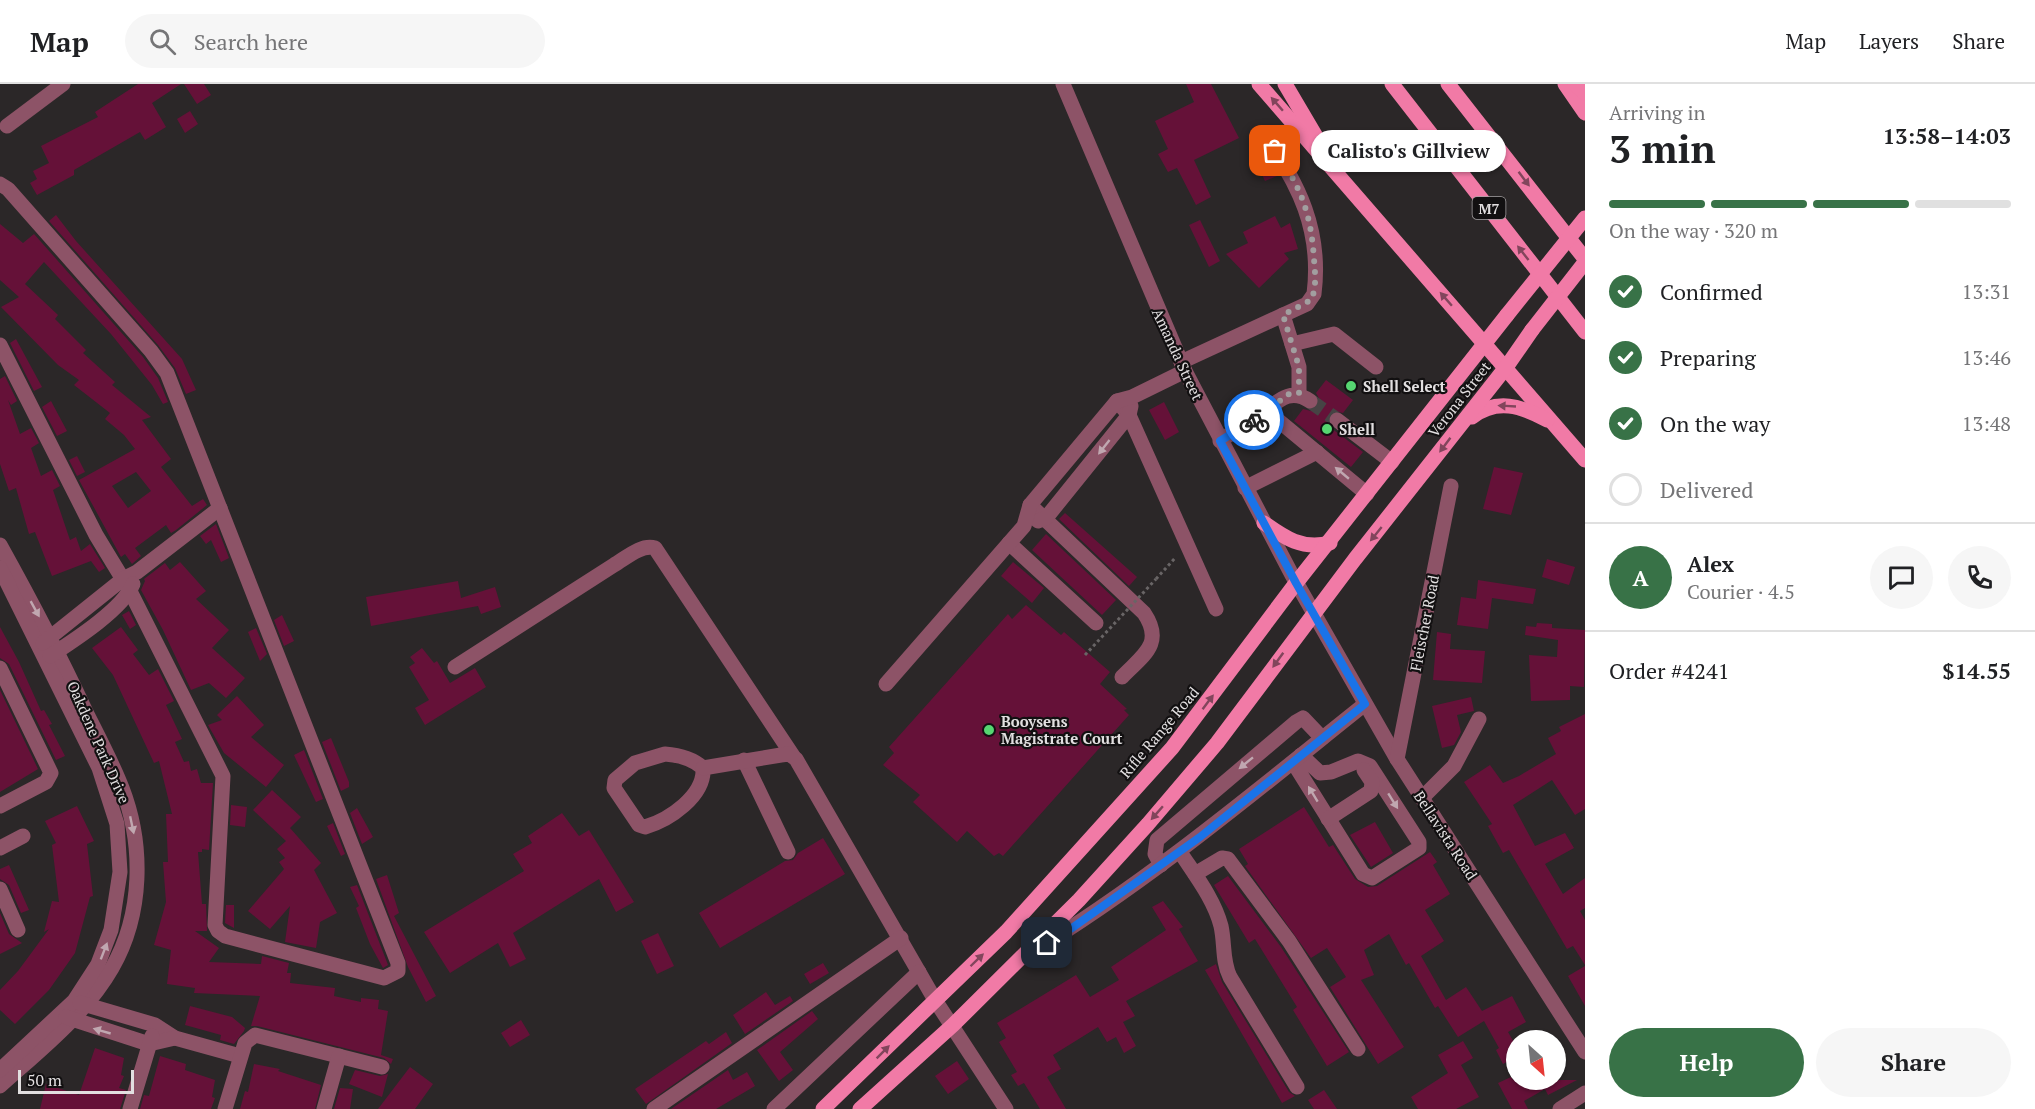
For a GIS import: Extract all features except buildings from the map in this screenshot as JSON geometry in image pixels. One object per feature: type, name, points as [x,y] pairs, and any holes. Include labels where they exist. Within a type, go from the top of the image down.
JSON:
[{"type":"main road","points":[[1259,84],[1484,344],[1507,366],[1585,460]]},
{"type":"main road","points":[[1285,84],[1340,176]]},
{"type":"main road","name":"M7","points":[[1392,84],[1585,332]]},
{"type":"main road","points":[[1448,84],[1585,260]]},
{"type":"main road","points":[[1565,84],[1585,113]]},
{"type":"main road","points":[[1575,84],[1585,93]]},
{"type":"main road","name":"Verona Street","points":[[1484,344],[1585,218]]},
{"type":"main road","name":"Verona Street","points":[[1314,614],[1507,366],[1585,260]]},
{"type":"main road","name":"Rifle Range Road","points":[[823,1109],[1006,932],[1172,748],[1296,583],[1330,543],[1484,344]]},
{"type":"main road","points":[[1461,425],[1482,410],[1502,406],[1521,407],[1555,424]]},
{"type":"main road","points":[[1263,523],[1288,540],[1304,545],[1330,543]]},
{"type":"main road","points":[[860,1109],[953,1025],[1078,900],[1155,816],[1217,743],[1314,614]]},
{"type":"street","points":[[7,126],[63,84]]},
{"type":"street","name":"Amanda Street","points":[[1063,84],[1183,367],[1263,523],[1314,614]]},
{"type":"street","points":[[886,684],[1024,526],[1030,505],[1117,401],[1132,397],[1183,367],[1307,304],[1314,294],[1312,226],[1309,213],[1288,169],[1263,134]]},
{"type":"street","points":[[0,184],[8,189],[161,364],[177,395],[398,963],[395,974],[384,978],[353,971],[225,936],[218,931],[215,925],[223,776],[130,581],[96,535],[0,345]]},
{"type":"street","points":[[1220,441],[1289,394],[1304,397],[1299,367],[1283,315]]},
{"type":"street","points":[[1292,344],[1334,334],[1376,367]]},
{"type":"street","points":[[1024,526],[1046,518],[1129,415],[1132,397]]},
{"type":"street","points":[[1117,401],[1129,415],[1216,609]]},
{"type":"street","points":[[1257,417],[1268,415],[1279,421],[1367,494]]},
{"type":"street","points":[[1337,420],[1392,462]]},
{"type":"street","points":[[1245,488],[1317,452]]},
{"type":"street","name":"Fleischer Road","points":[[1397,759],[1451,486]]},
{"type":"street","points":[[1030,505],[1046,518],[1152,624],[1154,636],[1151,647],[1122,677]]},
{"type":"street","points":[[48,648],[220,508]]},
{"type":"street","points":[[1009,543],[1096,623]]},
{"type":"street","name":"Oakdene Park Drive","points":[[0,545],[48,648]]},
{"type":"street","points":[[455,667],[614,565],[651,547],[655,548],[820,797],[935,1000],[1006,1109]]},
{"type":"street","name":"Oakdene Park Drive","points":[[0,567],[48,648],[122,788],[132,822],[137,851],[137,885],[132,918],[124,945],[109,973],[0,1086]]},
{"type":"street","name":"Bellavista Road","points":[[1314,614],[1397,759],[1585,1052]]},
{"type":"street","points":[[0,668],[51,773],[46,783],[0,806]]},
{"type":"street","points":[[1011,965],[1072,928],[1180,852],[1365,704]]},
{"type":"street","points":[[1161,865],[1155,854],[1157,840],[1296,722],[1303,718],[1307,720],[1323,738]]},
{"type":"street","points":[[1422,798],[1454,766],[1479,719]]},
{"type":"street","points":[[703,768],[697,790],[689,800],[678,810],[645,827],[639,825],[614,788],[615,780],[620,774],[635,763],[665,754],[686,757],[703,768],[781,755],[793,756]]},
{"type":"street","points":[[1297,758],[1320,773],[1332,772],[1358,761]]},
{"type":"street","points":[[1297,758],[1328,819],[1367,877],[1372,878],[1419,848],[1419,842],[1374,770],[1358,761]]},
{"type":"street","points":[[744,760],[788,852]]},
{"type":"street","points":[[1328,819],[1371,791],[1372,782],[1358,761]]},
{"type":"street","points":[[0,848],[23,836]]},
{"type":"street","points":[[1180,852],[1217,914],[1224,939],[1225,967],[1297,1087]]},
{"type":"street","points":[[1195,874],[1222,858],[1228,859],[1289,941],[1358,1048]]},
{"type":"street","points":[[0,889],[18,930]]},
{"type":"street","points":[[654,1109],[901,938]]},
{"type":"street","points":[[774,1109],[919,972]]},
{"type":"street","points":[[81,1003],[155,1025],[174,1038],[240,1056]]},
{"type":"street","points":[[66,1018],[149,1044],[174,1038]]},
{"type":"street","name":"Oakdene Park Drive","points":[[0,1070],[66,1018]]},
{"type":"street","points":[[130,1109],[155,1025]]},
{"type":"street","points":[[225,1109],[240,1056],[250,1038],[261,1035],[382,1067]]},
{"type":"street","points":[[324,1109],[339,1056]]},
{"type":"street","points":[[1560,1109],[1585,1093]]},
{"type":"path","points":[[1085,655],[1187,545]]},
{"type":"tunnel","points":[[1310,401],[1337,420]]},
{"type":"way so far","points":[[1254,420],[1289,394],[1299,393],[1299,367],[1283,315],[1307,304],[1314,294],[1315,285],[1312,226],[1309,213],[1288,169],[1275,151]]},
{"type":"place","name":"Calisto's Gillview","points":[[1275,151]]},
{"type":"place","name":"Shell Select","points":[[1351,386]]},
{"type":"place","name":"Shell","points":[[1327,429]]},
{"type":"place","name":"Booysens Magistrate Court","points":[[989,730]]},
{"type":"route","points":[[1047,943],[1072,928],[1200,837],[1365,704],[1296,583],[1220,441],[1254,420]]}]
